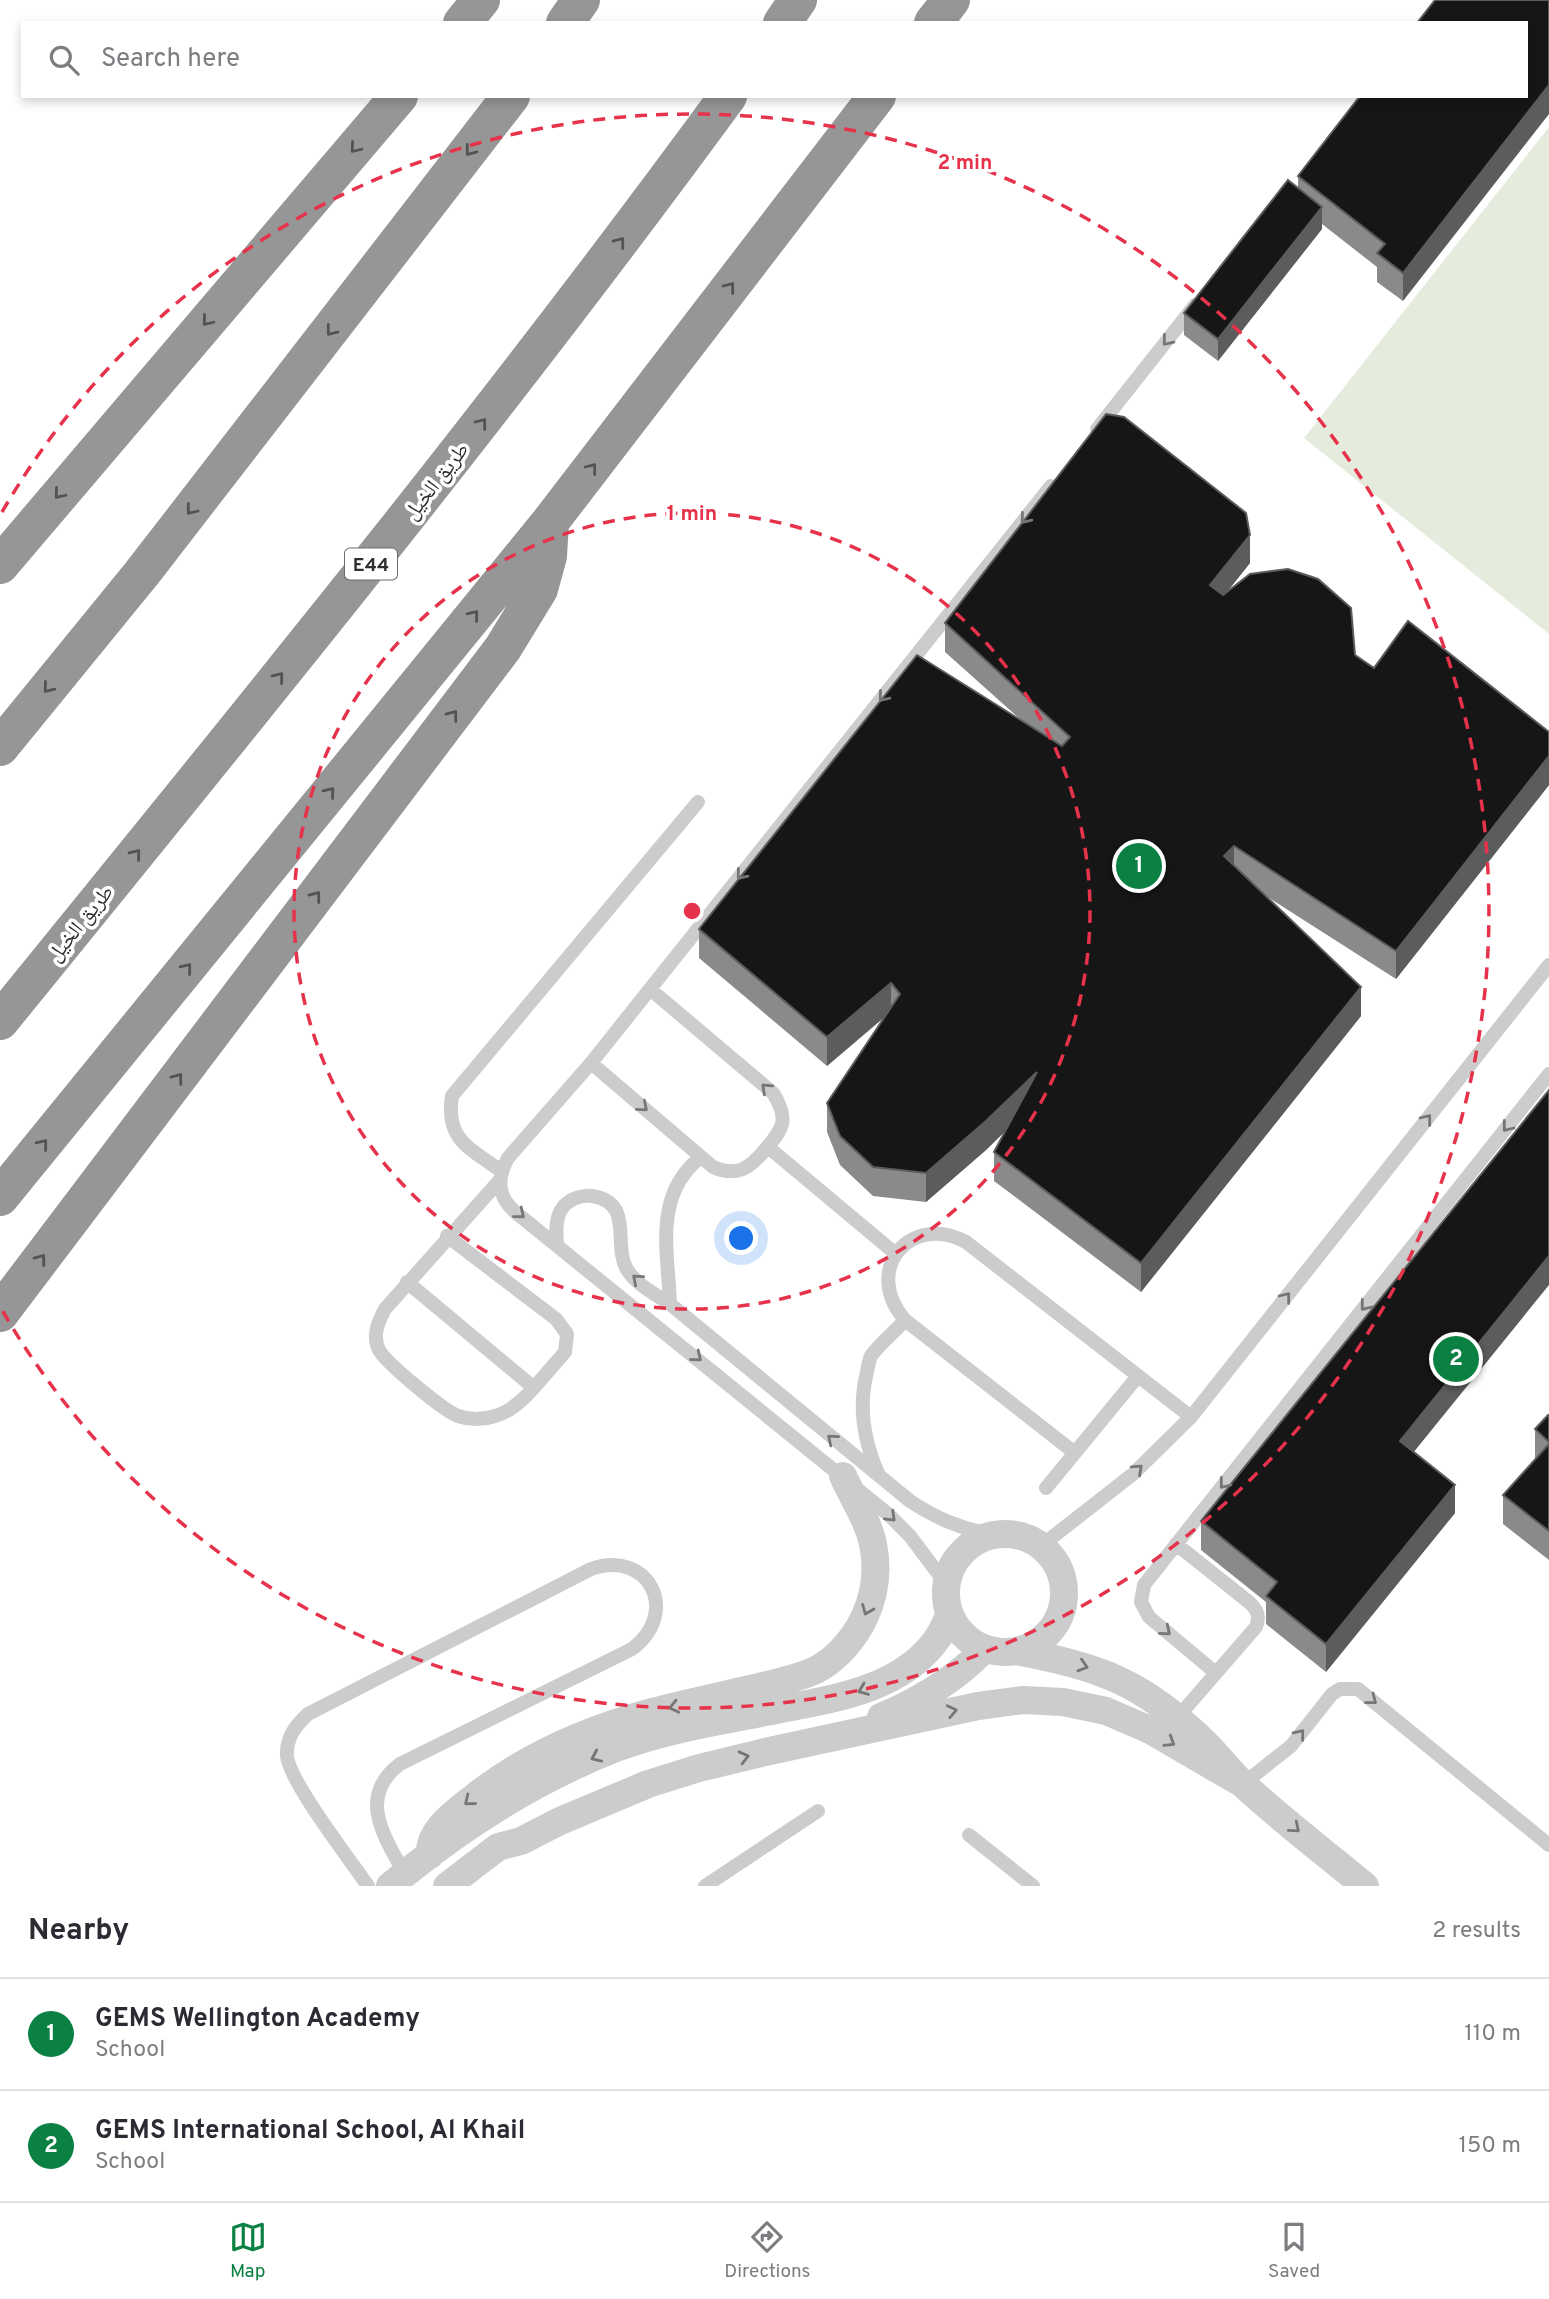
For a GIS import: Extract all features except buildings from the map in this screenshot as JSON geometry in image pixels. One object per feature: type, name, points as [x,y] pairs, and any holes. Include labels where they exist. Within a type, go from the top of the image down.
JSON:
[{"type":"highway","points":[[464,21],[481,0]]},
{"type":"highway","points":[[566,21],[581,0]]},
{"type":"highway","points":[[783,21],[798,0]]},
{"type":"highway","points":[[935,21],[951,0]]},
{"type":"highway","points":[[0,565],[397,98]]},
{"type":"highway","points":[[0,747],[151,562],[509,98]]},
{"type":"highway","name":"طريق الخيل","points":[[0,1021],[355,584],[566,315],[727,98]]},
{"type":"highway","points":[[0,1197],[550,522],[875,98]]},
{"type":"highway","points":[[0,1314],[503,648],[538,589],[548,556],[550,522]]},
{"type":"street","points":[[430,1856],[430,1840],[443,1825],[492,1782],[527,1759],[611,1724],[791,1679],[818,1669],[841,1651],[860,1629],[872,1602],[876,1574],[873,1544],[843,1476]]},
{"type":"street","points":[[1010,1534],[1027,1538],[1041,1546],[1054,1559],[1065,1590],[1057,1623],[1046,1636],[1032,1646],[1000,1652],[984,1649],[963,1636],[949,1616],[945,1601],[951,1567],[962,1552],[976,1541],[994,1535],[1010,1534]]},
{"type":"street","points":[[402,1882],[430,1856],[506,1804],[560,1773],[616,1748],[665,1732],[836,1699],[890,1678],[914,1662],[936,1640],[949,1616]]},
{"type":"street","points":[[837,1735],[890,1713],[935,1688],[972,1662],[984,1649]]},
{"type":"street","points":[[1016,1651],[1066,1661],[1124,1681],[1151,1696],[1207,1745],[1243,1784],[1365,1886]]},
{"type":"street","points":[[447,1886],[491,1850],[505,1843],[521,1841],[560,1821],[648,1784],[699,1768],[837,1735],[978,1706],[1023,1700],[1063,1702],[1106,1712],[1150,1730],[1243,1784]]},
{"type":"street","points":[[473,1886],[507,1860],[521,1841]]},
{"type":"lane","points":[[1084,445],[1206,292]]},
{"type":"lane","points":[[447,1236],[563,1325],[567,1334],[565,1352],[516,1405],[498,1416],[477,1420],[456,1415],[440,1405],[388,1361],[379,1350],[376,1336],[378,1321],[385,1309],[407,1282],[447,1236],[501,1175],[508,1158],[591,1063],[1058,477]]},
{"type":"lane","points":[[698,802],[452,1096],[449,1114],[454,1130],[465,1144],[501,1175],[501,1192],[506,1203],[888,1514],[910,1536],[946,1584]]},
{"type":"lane","points":[[1041,1546],[1133,1474],[1191,1417],[1549,965]]},
{"type":"lane","points":[[591,1063],[713,1167],[734,1172],[744,1170],[754,1164],[779,1134],[783,1113],[773,1093],[650,989]]},
{"type":"lane","points":[[1216,1673],[1149,1616],[1141,1602],[1144,1585],[1549,1074]]},
{"type":"lane","points":[[768,1147],[896,1254]]},
{"type":"lane","points":[[670,1304],[668,1210],[675,1186],[682,1175],[701,1157]]},
{"type":"lane","points":[[557,1244],[557,1219],[568,1202],[577,1197],[602,1199],[612,1206],[620,1217],[620,1250],[627,1271],[880,1478],[931,1515],[953,1525],[994,1535]]},
{"type":"lane","points":[[1074,1453],[905,1320],[896,1309],[889,1296],[887,1282],[896,1254],[907,1243],[936,1233],[952,1235],[965,1242],[1191,1417]]},
{"type":"lane","points":[[407,1282],[533,1387]]},
{"type":"lane","points":[[880,1478],[864,1431],[864,1381],[871,1357],[905,1320]]},
{"type":"lane","points":[[1046,1488],[1138,1376]]},
{"type":"lane","points":[[1176,1544],[1255,1608],[1258,1620],[1256,1627],[1177,1717]]},
{"type":"lane","points":[[368,1886],[290,1772],[287,1746],[298,1723],[320,1708],[591,1569],[606,1564],[622,1565],[636,1571],[648,1581],[655,1595],[657,1611],[654,1626],[645,1639],[632,1648],[400,1764],[382,1782],[376,1807],[378,1820],[402,1882]]},
{"type":"lane","points":[[1243,1784],[1290,1746],[1332,1694],[1349,1688],[1358,1689],[1549,1844]]},
{"type":"lane","points":[[705,1886],[818,1811]]},
{"type":"lane","points":[[969,1835],[1033,1886]]},
{"type":"green space","points":[[1549,127],[1549,634],[1304,438]]},
{"type":"place","name":"GEMS Wellington Academy","points":[[1139,866]]},
{"type":"place","name":"GEMS International School, Al Khail","points":[[1456,1359]]}]
